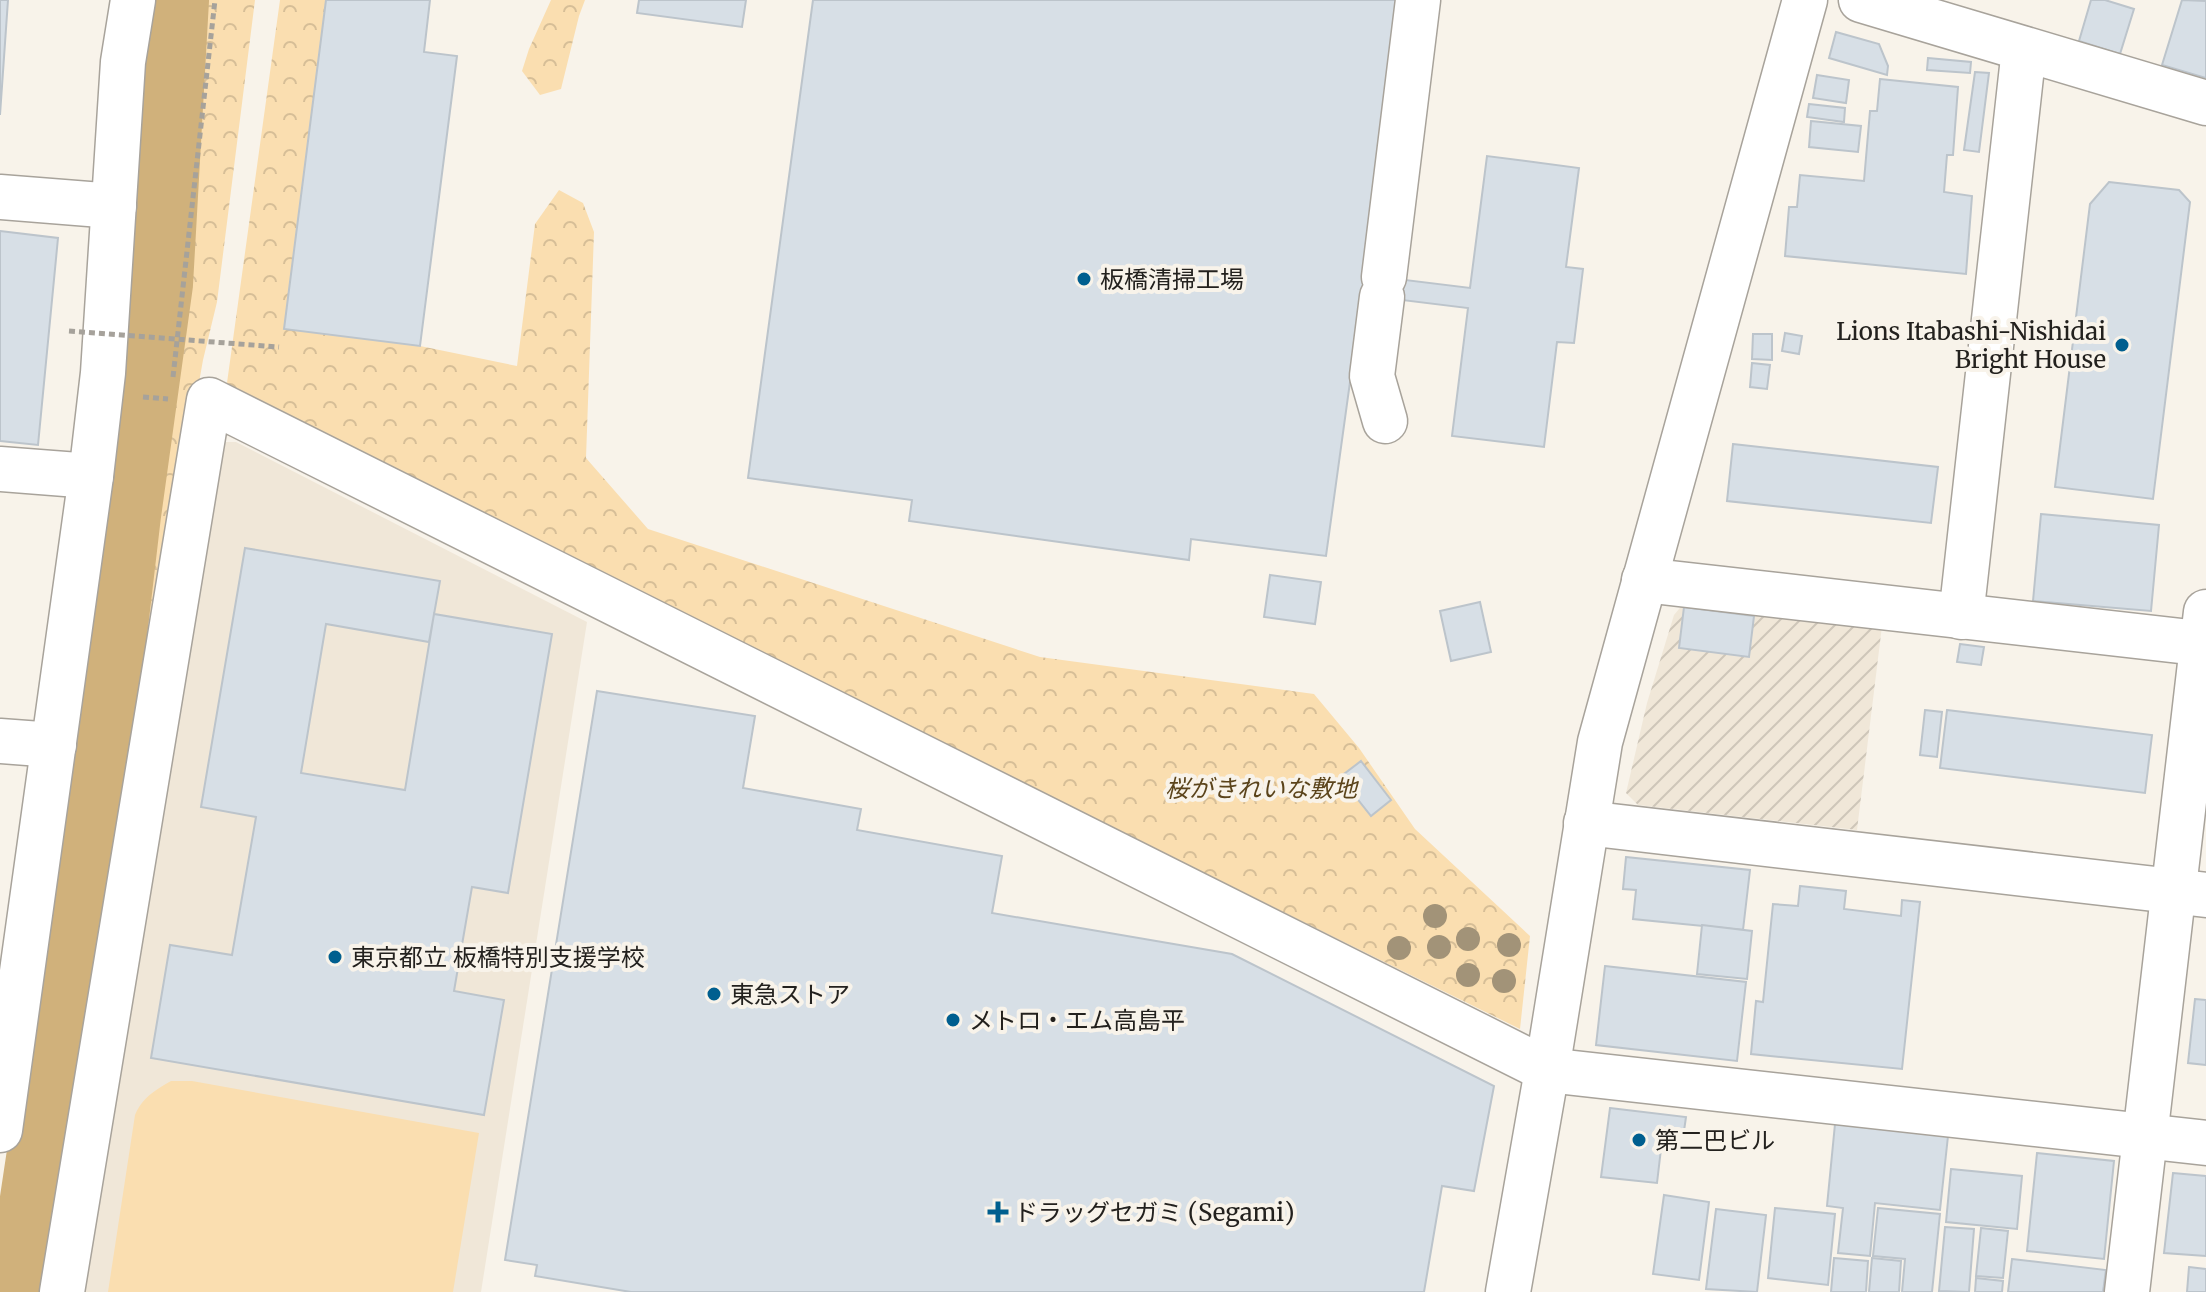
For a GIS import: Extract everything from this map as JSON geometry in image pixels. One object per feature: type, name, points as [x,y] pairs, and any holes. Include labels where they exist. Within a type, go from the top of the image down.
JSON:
[{"type":"street","points":[[0,1130],[6,1052],[54,745],[91,476],[103,373],[123,62],[133,0]]},
{"type":"street","points":[[1385,421],[1372,376],[1418,0]]},
{"type":"street","points":[[1508,1292],[1600,742],[1805,0]]},
{"type":"street","points":[[1861,0],[2206,103]]},
{"type":"street","points":[[1961,617],[2024,49]]},
{"type":"street","points":[[0,197],[114,206]]},
{"type":"street","points":[[62,1292],[209,400],[1547,1070],[2206,1143]]},
{"type":"street","points":[[0,469],[91,476]]},
{"type":"street","points":[[1644,580],[1961,617],[2205,633],[2189,893],[2145,1135],[2127,1292]]},
{"type":"street","points":[[0,741],[54,745]]},
{"type":"street","points":[[1586,823],[2189,893]]},
{"type":"path","points":[[69,331],[279,347]]},
{"type":"shaded area","name":"東京都立 板橋特別支援学校","points":[[220,442],[236,442],[587,622],[481,1292],[81,1292]]},
{"type":"shaded area","points":[[1684,603],[1882,626],[1857,830],[1638,805],[1626,793],[1647,703],[1674,615]]},
{"type":"green space","points":[[148,0],[255,0],[217,302],[203,360],[151,654],[46,1292],[0,1292],[0,1268],[121,315]]},
{"type":"green space","name":"桜がきれいな敷地","points":[[280,0],[326,0],[285,329],[420,346],[517,366],[535,224],[559,190],[583,203],[594,232],[586,458],[648,529],[1040,657],[1314,694],[1359,748],[1415,829],[1530,936],[1520,1029],[226,390]]},
{"type":"green space","points":[[551,0],[585,0],[561,89],[540,95],[522,71]]},
{"type":"green space","points":[[171,1081],[192,1081],[479,1133],[453,1292],[108,1292],[135,1115],[150,1095]]},
{"type":"building","points":[[0,0],[8,0],[0,115]]},
{"type":"building","points":[[326,0],[430,0],[424,52],[457,56],[420,346],[284,329]]},
{"type":"building","points":[[639,0],[746,0],[742,27],[637,13]]},
{"type":"building","name":"板橋清掃工場","points":[[813,0],[1402,0],[1364,275],[1470,288],[1487,156],[1579,168],[1566,267],[1583,269],[1574,343],[1557,342],[1544,447],[1452,436],[1468,308],[1362,295],[1326,556],[1191,539],[1189,560],[909,521],[912,500],[748,478]]},
{"type":"building","points":[[2091,0],[2105,0],[2134,9],[2120,54],[2079,41]]},
{"type":"building","points":[[2182,0],[2206,1],[2206,78],[2162,65]]},
{"type":"building","points":[[1836,32],[1879,44],[1888,66],[1887,75],[1829,58]]},
{"type":"building","points":[[1928,58],[1971,62],[1970,73],[1927,70]]},
{"type":"building","points":[[1975,72],[1989,73],[1979,152],[1964,150]]},
{"type":"building","points":[[1817,75],[1849,80],[1846,103],[1813,98]]},
{"type":"building","points":[[1880,79],[1958,87],[1953,155],[1947,155],[1944,192],[1972,196],[1966,274],[1785,256],[1789,207],[1797,207],[1800,175],[1864,181],[1870,111],[1877,111]]},
{"type":"building","points":[[1809,104],[1845,108],[1844,122],[1807,117]]},
{"type":"building","points":[[1811,121],[1861,126],[1858,152],[1809,147]]},
{"type":"building","name":"Lions Itabashi-Nishidai Bright House","points":[[2109,182],[2179,190],[2190,202],[2153,499],[2055,487],[2090,204]]},
{"type":"building","points":[[0,231],[58,238],[38,445],[0,441]]},
{"type":"building","points":[[1785,333],[1802,336],[1799,354],[1782,351]]},
{"type":"building","points":[[1753,334],[1772,334],[1772,360],[1752,359]]},
{"type":"building","points":[[1752,363],[1770,365],[1767,389],[1750,387]]},
{"type":"building","points":[[1733,444],[1938,467],[1931,523],[1727,501]]},
{"type":"building","points":[[2041,514],[2159,525],[2151,611],[2033,601]]},
{"type":"building","points":[[245,548],[440,581],[434,614],[552,634],[508,893],[472,887],[454,991],[504,1000],[484,1115],[151,1058],[170,945],[232,955],[256,817],[201,807]],"holes":[[[326,624],[429,642],[405,790],[301,773]]]},
{"type":"building","points":[[1270,575],[1321,582],[1315,624],[1264,617]]},
{"type":"building","points":[[1480,602],[1491,652],[1451,661],[1440,611]]},
{"type":"building","points":[[1684,607],[1754,616],[1749,657],[1679,648]]},
{"type":"building","points":[[1960,644],[1984,647],[1981,665],[1957,662]]},
{"type":"building","name":"メトロ・エム高島平","points":[[597,691],[755,716],[743,788],[861,809],[857,830],[1002,856],[992,913],[1232,954],[1494,1086],[1474,1191],[1442,1186],[1424,1292],[631,1292],[535,1276],[537,1265],[505,1260]]},
{"type":"building","points":[[1925,710],[1942,712],[1937,757],[1920,755]]},
{"type":"building","points":[[1947,710],[2152,735],[2145,793],[1940,768]]},
{"type":"building","points":[[1361,761],[1391,800],[1371,816],[1340,777]]},
{"type":"building","points":[[1626,857],[1750,870],[1743,930],[1633,919],[1636,890],[1623,889]]},
{"type":"building","points":[[1800,886],[1846,891],[1844,909],[1901,916],[1902,900],[1920,902],[1902,1069],[1751,1054],[1756,1001],[1763,1002],[1773,904],[1798,906]]},
{"type":"building","points":[[1702,925],[1752,931],[1747,979],[1697,974]]},
{"type":"building","points":[[1605,966],[1746,982],[1737,1061],[1596,1045]]},
{"type":"building","points":[[2195,999],[2206,1000],[2206,1065],[2188,1063]]},
{"type":"building","name":"第二巴ビル","points":[[1610,1108],[1686,1117],[1684,1131],[1673,1130],[1671,1151],[1661,1149],[1657,1183],[1601,1177]]},
{"type":"building","points":[[1835,1124],[1948,1136],[1940,1210],[1875,1203],[1870,1256],[1838,1253],[1843,1208],[1827,1206]]},
{"type":"building","points":[[2037,1153],[2114,1161],[2104,1259],[2027,1251]]},
{"type":"building","points":[[1951,1169],[2022,1176],[2017,1229],[1946,1222]]},
{"type":"building","points":[[2173,1173],[2206,1176],[2206,1256],[2164,1253]]},
{"type":"building","points":[[1664,1195],[1709,1202],[1699,1280],[1653,1274]]},
{"type":"building","points":[[1775,1208],[1835,1214],[1828,1285],[1768,1278]]},
{"type":"building","points":[[1878,1208],[1940,1214],[1932,1292],[1902,1292],[1905,1259],[1873,1256]]},
{"type":"building","points":[[1716,1209],[1766,1215],[1757,1292],[1706,1289]]},
{"type":"building","points":[[1945,1227],[1974,1229],[1969,1292],[1939,1291]]},
{"type":"building","points":[[1981,1228],[2008,1231],[2003,1278],[1976,1276]]},
{"type":"building","points":[[1834,1258],[1868,1261],[1866,1292],[1831,1292]]},
{"type":"building","points":[[1872,1258],[1901,1261],[1899,1292],[1869,1292]]},
{"type":"building","points":[[2012,1259],[2106,1270],[2103,1292],[2008,1292]]},
{"type":"building","points":[[2189,1267],[2206,1269],[2206,1292],[2187,1292]]},
{"type":"building","points":[[1976,1278],[2003,1281],[2002,1292],[1975,1292]]},
{"type":"waterway","points":[[21,1292],[84,873],[126,515],[158,284],[174,0]]},
{"type":"place","name":"板橋清掃工場","points":[[1084,279]]},
{"type":"place","name":"Lions Itabashi-Nishidai Bright House","points":[[2122,345]]},
{"type":"place","name":"東京都立 板橋特別支援学校","points":[[335,957]]},
{"type":"place","name":"東急ストア","points":[[714,994]]},
{"type":"place","name":"メトロ・エム高島平","points":[[953,1020]]},
{"type":"place","name":"第二巴ビル","points":[[1639,1140]]},
{"type":"place","name":"ドラッグセガミ (Segami)","points":[[998,1212]]}]
